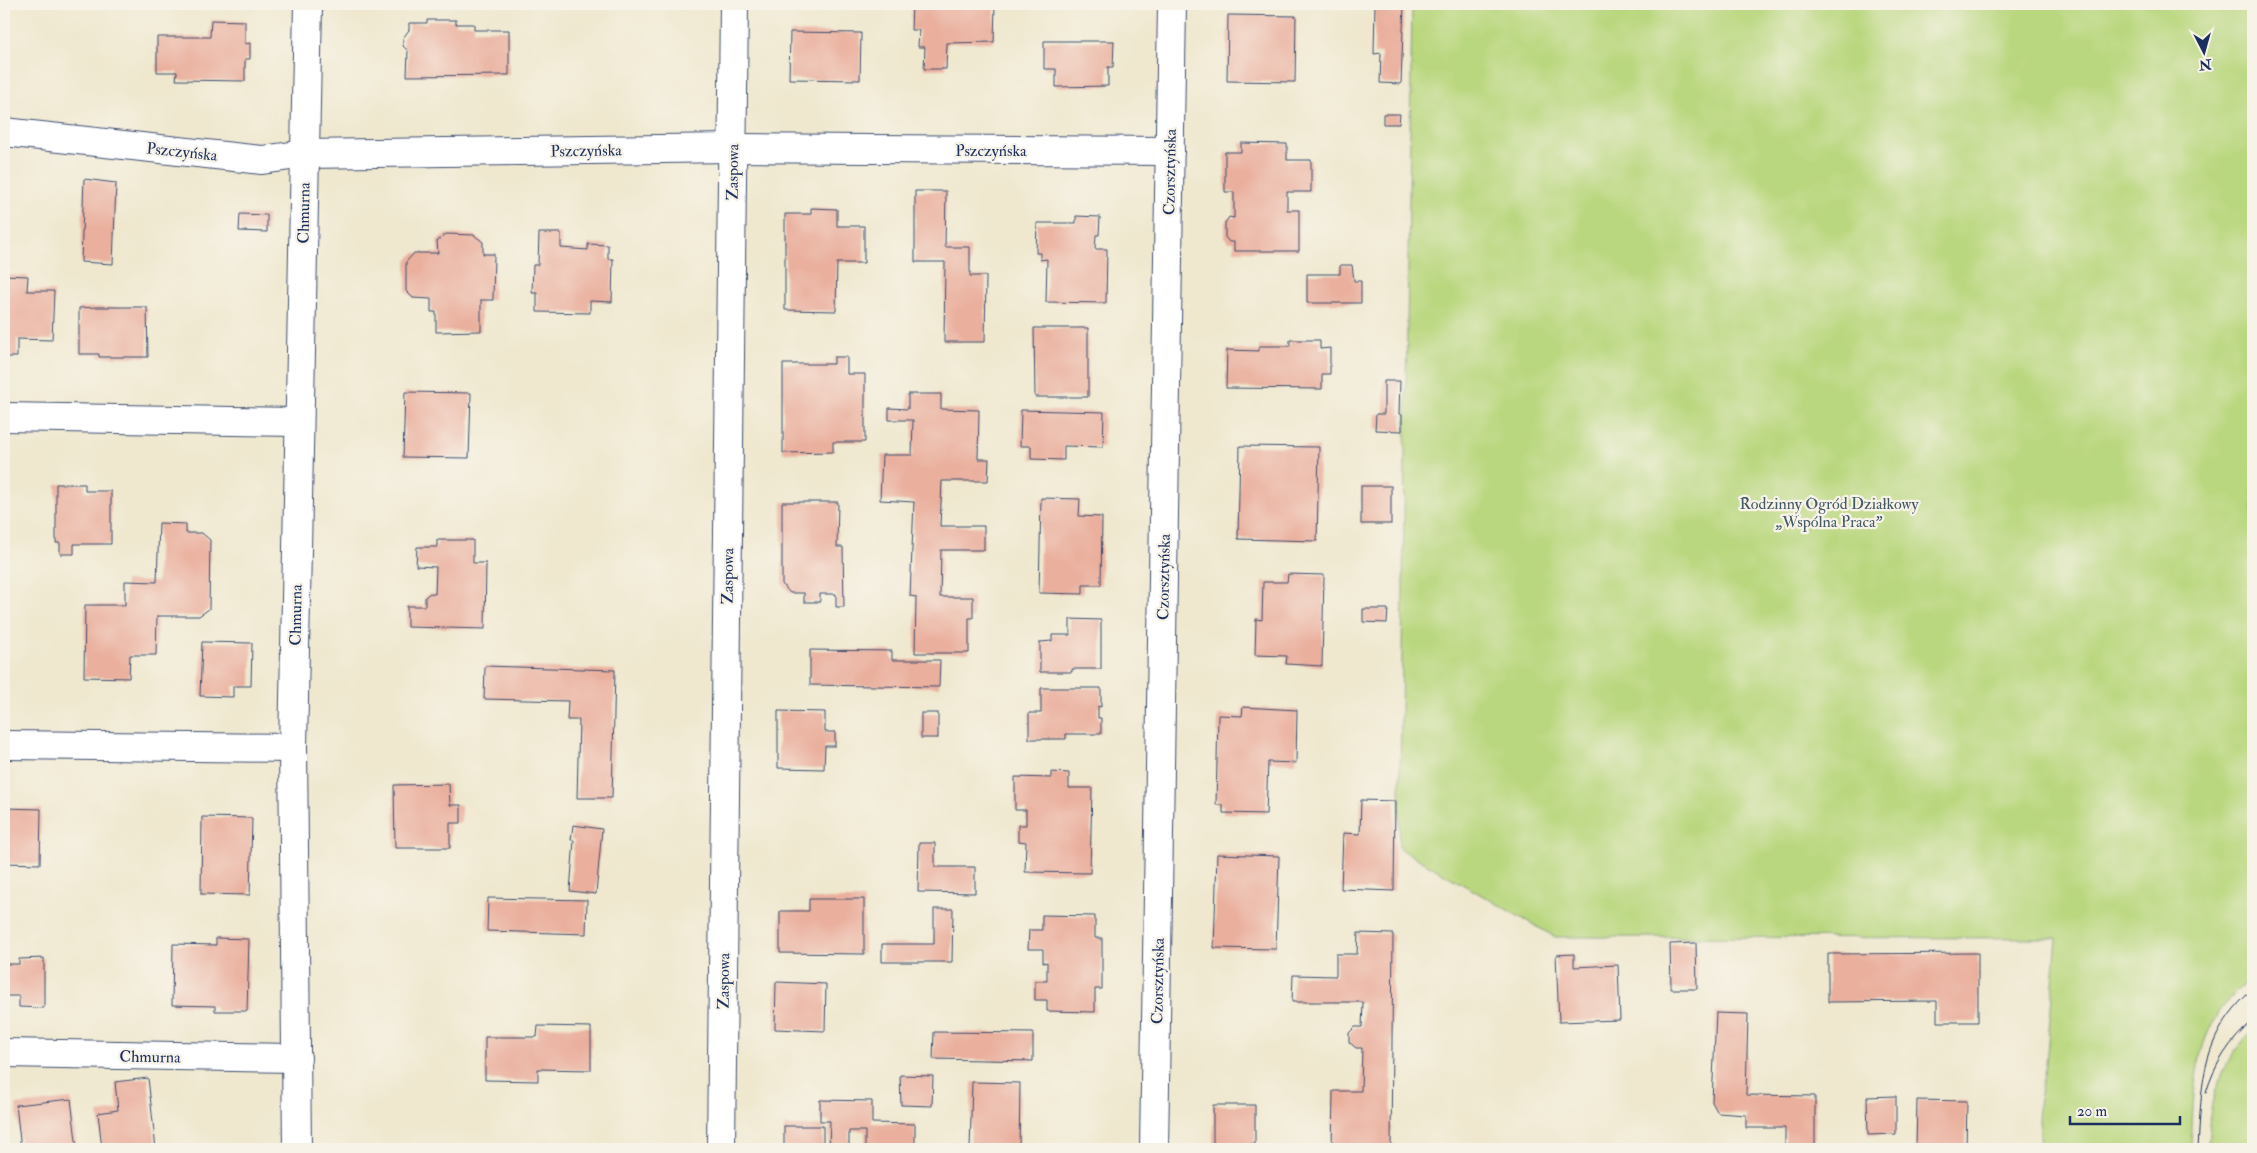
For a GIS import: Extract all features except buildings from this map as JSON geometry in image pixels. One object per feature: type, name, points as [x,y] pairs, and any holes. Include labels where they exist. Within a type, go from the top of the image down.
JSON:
[{"type":"street","name":"Chmurna","points":[[297,1149],[293,748],[298,422],[308,4]]},
{"type":"street","name":"Zaspowa","points":[[721,1149],[734,4]]},
{"type":"street","name":"Czorsztyńska","points":[[1154,1149],[1172,4]]},
{"type":"street","name":"Pszczyńska","points":[[4,132],[262,160],[305,154],[732,148],[1170,151]]},
{"type":"street","points":[[4,417],[298,422]]},
{"type":"street","points":[[4,745],[293,748]]},
{"type":"street","name":"Chmurna","points":[[4,1053],[297,1058]]},
{"type":"green space","name":"Rodzinny Ogród Działkowy „Wspólna Praca”","points":[[1412,4],[2253,4],[2253,978],[2233,994],[2218,1013],[2208,1033],[2196,1077],[2191,1149],[2041,1149],[2038,1104],[2046,1064],[2057,938],[1555,937],[1399,848]]},
{"type":"green space","points":[[2253,1030],[2253,1149],[2207,1149],[2210,1114],[2217,1085],[2231,1057]]},
{"type":"tram line","points":[[2198,1149],[2203,1082],[2213,1043],[2236,1007],[2253,989]]},
{"type":"tram line","points":[[2206,1093],[2218,1063],[2237,1036],[2253,1021]]}]
